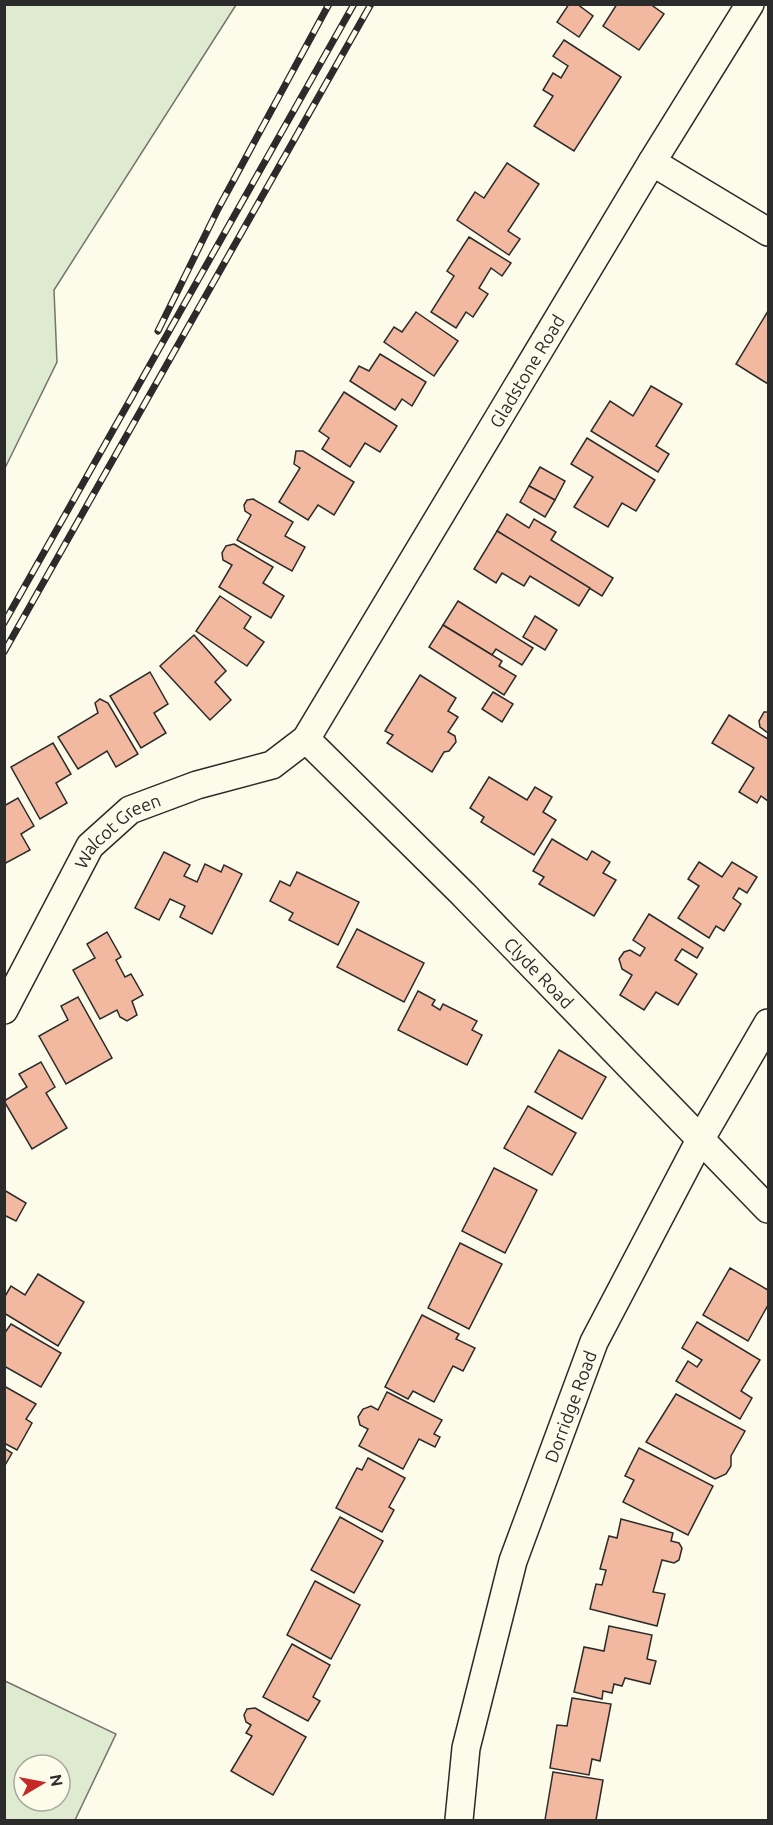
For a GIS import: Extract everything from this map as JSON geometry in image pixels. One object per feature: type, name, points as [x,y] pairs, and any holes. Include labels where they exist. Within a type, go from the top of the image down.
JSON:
[{"type":"street","name":"Gladstone Road","points":[[306,739],[652,162],[750,4]]},
{"type":"street","points":[[652,162],[768,232]]},
{"type":"street","name":"Walcot Green","points":[[4,1010],[90,846],[130,810],[197,785],[272,765],[306,739]]},
{"type":"street","name":"Clyde Road","points":[[306,739],[454,886],[768,1209]]},
{"type":"street","name":"Dorridge Road","points":[[459,1821],[466,1748],[513,1561],[594,1342],[700,1140],[768,1023]]},
{"type":"green space","points":[[5,4],[236,5],[54,290],[57,362],[5,468]]},
{"type":"green space","points":[[5,1681],[116,1734],[75,1820],[5,1820]]},
{"type":"building","points":[[569,4],[577,4],[593,16],[579,37],[557,22]]},
{"type":"building","points":[[617,4],[650,4],[664,14],[639,50],[603,26]]},
{"type":"building","points":[[564,40],[621,77],[574,151],[534,126],[553,96],[543,90],[553,73],[561,78],[568,66],[553,56]]},
{"type":"building","points":[[507,163],[539,184],[508,231],[520,239],[509,255],[457,220],[475,192],[484,198]]},
{"type":"building","points":[[469,237],[511,263],[502,276],[491,268],[479,288],[488,294],[473,317],[466,312],[456,328],[431,312],[454,276],[447,271]]},
{"type":"building","points":[[768,311],[768,384],[736,364]]},
{"type":"building","points":[[416,312],[458,341],[434,376],[384,342],[394,327],[402,332]]},
{"type":"building","points":[[380,354],[426,382],[412,406],[402,399],[395,410],[350,381],[359,366],[369,371]]},
{"type":"building","points":[[651,386],[682,404],[656,446],[669,454],[658,472],[591,431],[610,401],[633,416]]},
{"type":"building","points":[[344,392],[397,426],[380,452],[365,443],[350,467],[322,449],[329,438],[319,431]]},
{"type":"building","points":[[587,438],[655,480],[636,511],[622,503],[608,527],[574,507],[593,477],[571,464]]},
{"type":"building","points":[[296,451],[303,451],[354,482],[334,515],[318,505],[308,520],[279,502],[300,468],[294,464]]},
{"type":"building","points":[[540,467],[565,481],[555,500],[529,486]]},
{"type":"building","points":[[529,486],[555,500],[545,517],[520,502]]},
{"type":"building","points":[[253,499],[293,522],[285,536],[305,547],[292,571],[237,540],[251,515],[245,511],[244,505],[247,500]]},
{"type":"building","points":[[507,514],[529,528],[534,519],[556,532],[551,540],[613,578],[602,596],[497,531]]},
{"type":"building","points":[[497,531],[590,588],[579,606],[530,576],[524,586],[502,573],[496,583],[474,569]]},
{"type":"building","points":[[234,544],[273,567],[263,583],[284,596],[271,618],[219,587],[232,565],[223,560],[222,553],[226,546]]},
{"type":"building","points":[[220,596],[251,617],[244,628],[264,642],[247,666],[196,631]]},
{"type":"building","points":[[458,601],[533,648],[522,665],[496,649],[492,655],[443,625]]},
{"type":"building","points":[[535,616],[557,630],[545,650],[523,637]]},
{"type":"building","points":[[443,625],[502,661],[499,666],[516,676],[504,695],[429,647]]},
{"type":"building","points":[[194,635],[226,671],[215,682],[231,700],[210,720],[160,666]]},
{"type":"building","points":[[150,672],[168,704],[154,713],[166,733],[141,748],[110,696]]},
{"type":"building","points":[[420,675],[456,698],[448,711],[458,717],[448,732],[455,736],[456,742],[449,751],[444,752],[432,772],[387,743],[393,735],[385,731]]},
{"type":"building","points":[[493,692],[513,704],[502,722],[482,709]]},
{"type":"building","points":[[100,699],[108,703],[138,754],[116,767],[107,751],[78,769],[58,737],[98,713],[95,703]]},
{"type":"building","points":[[764,712],[768,712],[768,733],[760,727],[759,721]]},
{"type":"building","points":[[729,715],[768,739],[768,801],[761,796],[757,803],[739,792],[754,768],[712,743]]},
{"type":"building","points":[[53,743],[71,774],[56,783],[67,803],[40,819],[11,767]]},
{"type":"building","points":[[489,777],[527,800],[535,787],[552,797],[543,812],[556,820],[534,855],[481,822],[484,817],[470,808]]},
{"type":"building","points":[[18,798],[34,826],[21,834],[30,850],[4,864],[4,806]]},
{"type":"building","points":[[552,839],[587,860],[592,851],[610,862],[603,873],[616,880],[594,916],[539,884],[544,877],[533,871]]},
{"type":"building","points":[[164,852],[190,865],[184,876],[197,882],[205,864],[221,872],[224,865],[242,874],[212,934],[180,917],[185,906],[170,899],[159,920],[135,908]]},
{"type":"building","points":[[699,862],[722,877],[732,862],[757,877],[747,893],[739,888],[733,898],[741,904],[724,931],[716,926],[709,938],[678,918],[699,886],[688,879]]},
{"type":"building","points":[[297,872],[359,902],[338,945],[289,920],[293,913],[270,901],[280,881],[290,886]]},
{"type":"building","points":[[649,914],[703,948],[697,958],[682,949],[675,960],[697,974],[678,1005],[656,992],[644,1010],[620,995],[632,975],[622,969],[619,959],[624,952],[630,950],[640,956],[645,948],[633,940]]},
{"type":"building","points":[[357,929],[424,963],[404,1002],[337,967]]},
{"type":"building","points":[[107,932],[121,957],[116,960],[125,977],[131,974],[143,995],[132,1001],[137,1015],[127,1021],[120,1017],[117,1010],[100,1019],[73,970],[95,958],[87,944]]},
{"type":"building","points":[[418,991],[435,1000],[432,1005],[440,1010],[443,1004],[477,1021],[472,1030],[482,1035],[467,1065],[398,1030]]},
{"type":"building","points":[[78,997],[112,1058],[66,1084],[39,1036],[68,1020],[61,1006]]},
{"type":"building","points":[[559,1050],[606,1077],[582,1119],[535,1092]]},
{"type":"building","points":[[41,1062],[55,1087],[46,1093],[67,1128],[32,1149],[4,1101],[27,1087],[19,1074]]},
{"type":"building","points":[[528,1106],[576,1133],[552,1175],[504,1148]]},
{"type":"building","points":[[494,1168],[537,1190],[505,1253],[462,1231]]},
{"type":"building","points":[[4,1190],[26,1203],[16,1221],[6,1216],[4,1219]]},
{"type":"building","points":[[460,1243],[502,1264],[469,1329],[428,1308]]},
{"type":"building","points":[[730,1268],[768,1290],[768,1305],[748,1341],[703,1315]]},
{"type":"building","points":[[38,1274],[84,1302],[58,1346],[4,1313],[4,1298],[11,1286],[25,1295]]},
{"type":"building","points":[[422,1315],[459,1334],[456,1339],[475,1348],[463,1371],[453,1366],[434,1402],[413,1391],[408,1399],[385,1387]]},
{"type":"building","points":[[697,1322],[760,1360],[741,1391],[752,1398],[740,1419],[676,1381],[688,1361],[697,1367],[702,1360],[682,1348]]},
{"type":"building","points":[[11,1324],[61,1353],[41,1387],[4,1366],[4,1334]]},
{"type":"building","points":[[4,1386],[36,1404],[26,1419],[32,1423],[17,1450],[4,1443]]},
{"type":"building","points":[[387,1392],[442,1420],[434,1434],[440,1437],[435,1447],[419,1439],[403,1469],[359,1446],[368,1429],[360,1425],[358,1417],[363,1409],[371,1406],[378,1410]]},
{"type":"building","points":[[676,1394],[745,1431],[731,1456],[731,1466],[726,1474],[715,1479],[646,1442]]},
{"type":"building","points":[[4,1448],[12,1453],[4,1467]]},
{"type":"building","points":[[639,1448],[713,1486],[688,1535],[623,1502],[634,1480],[625,1476]]},
{"type":"building","points":[[368,1458],[405,1478],[389,1507],[394,1510],[382,1532],[336,1508],[357,1468],[362,1470]]},
{"type":"building","points":[[340,1517],[383,1541],[354,1593],[311,1570]]},
{"type":"building","points":[[621,1519],[673,1533],[671,1541],[679,1543],[682,1548],[679,1560],[674,1563],[662,1560],[653,1592],[665,1594],[657,1626],[590,1609],[596,1584],[602,1585],[606,1570],[600,1569],[609,1536],[617,1538]]},
{"type":"building","points":[[315,1581],[360,1605],[331,1659],[287,1635]]},
{"type":"building","points":[[609,1626],[652,1635],[647,1659],[656,1661],[650,1684],[625,1678],[622,1686],[614,1684],[612,1693],[603,1691],[602,1699],[574,1692],[584,1647],[604,1651]]},
{"type":"building","points":[[292,1644],[330,1665],[313,1697],[320,1701],[308,1721],[263,1697]]},
{"type":"building","points":[[572,1698],[611,1704],[600,1761],[592,1759],[589,1775],[550,1768],[557,1725],[567,1726]]},
{"type":"building","points":[[255,1708],[306,1737],[273,1795],[231,1771],[252,1736],[246,1733],[251,1725],[246,1722],[244,1715],[247,1709]]},
{"type":"building","points":[[553,1772],[603,1780],[596,1820],[545,1820]]},
{"type":"railway","points":[[158,331],[218,209],[329,4]]},
{"type":"railway","points":[[4,623],[354,4]]},
{"type":"railway","points":[[4,652],[371,4]]}]
